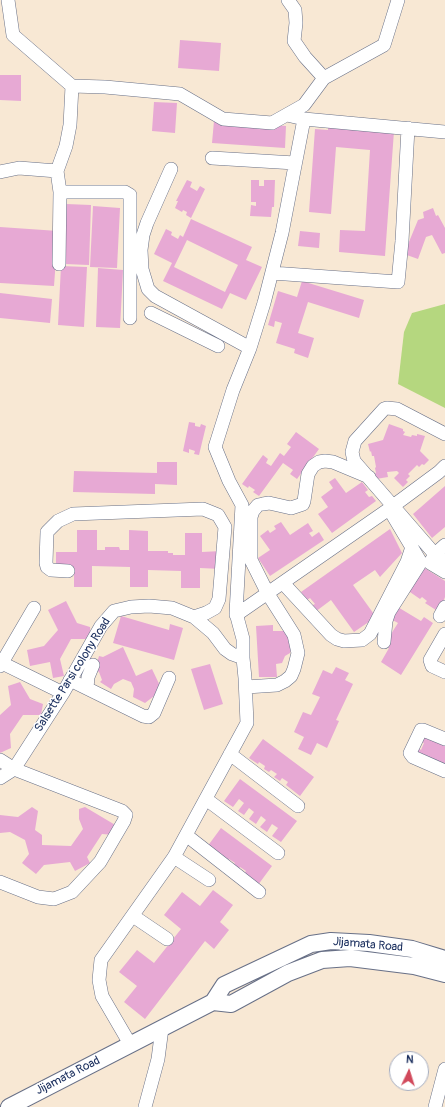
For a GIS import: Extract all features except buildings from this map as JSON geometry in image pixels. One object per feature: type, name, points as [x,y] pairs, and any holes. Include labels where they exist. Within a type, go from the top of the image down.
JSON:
[{"type":"street","points":[[8,0],[13,35],[72,86],[105,87],[180,94],[223,119],[272,123],[304,105],[324,78],[384,45],[398,0]]},
{"type":"street","points":[[288,0],[295,10],[296,23],[294,41],[305,57],[324,78]]},
{"type":"street","points":[[59,264],[60,192],[57,171],[66,146],[70,125],[72,86]]},
{"type":"street","points":[[287,115],[304,119],[445,132]]},
{"type":"street","points":[[130,1044],[102,996],[99,980],[101,960],[174,857],[247,723],[243,639],[236,615],[242,505],[229,481],[214,446],[233,390],[250,348],[272,273],[282,233],[304,119]]},
{"type":"street","points":[[272,273],[398,282],[402,241],[408,128]]},
{"type":"street","points":[[212,158],[295,163]]},
{"type":"street","points":[[0,172],[19,168],[57,171]]},
{"type":"street","points":[[171,169],[143,234],[141,250],[142,269],[148,289],[155,296],[250,348]]},
{"type":"street","points":[[60,192],[125,192],[130,195],[130,318]]},
{"type":"street","points":[[151,313],[218,346]]},
{"type":"street","points":[[184,329],[190,316]]},
{"type":"street","points":[[384,642],[386,621],[389,612],[420,564],[420,560],[391,508],[369,477],[354,460],[352,452],[353,447],[355,441],[384,409],[391,408],[397,409],[445,434]]},
{"type":"street","points":[[246,687],[277,685],[285,681],[291,676],[298,653],[294,636],[268,594],[251,560],[251,516],[255,508],[269,503],[291,508],[303,504],[308,474],[313,466],[319,462],[333,462],[369,477]]},
{"type":"street","points":[[236,615],[391,508],[440,472],[445,466]]},
{"type":"street","points":[[391,508],[440,557]]},
{"type":"street","points":[[68,570],[51,570],[47,567],[46,563],[47,532],[58,520],[73,514],[203,509],[218,515],[225,527],[219,599],[214,608],[206,613],[194,617]]},
{"type":"street","points":[[445,545],[440,557],[430,561],[430,564],[445,572]]},
{"type":"street","points":[[283,583],[331,635],[344,641],[362,640],[370,634],[412,547]]},
{"type":"street","name":"Salsette Parsi colony Road","points":[[0,778],[14,769],[63,693],[101,626],[114,611],[131,607],[149,606],[172,608],[194,617],[213,634],[225,649],[232,654],[243,658]]},
{"type":"street","points":[[34,608],[1,664],[63,693]]},
{"type":"street","points":[[445,634],[430,662],[432,666],[445,672]]},
{"type":"street","points":[[87,688],[88,677],[93,665]]},
{"type":"street","points":[[70,680],[143,716],[149,716],[154,713],[169,678]]},
{"type":"street","points":[[445,739],[421,730],[410,753],[413,757],[445,771]]},
{"type":"street","points":[[230,754],[298,806]]},
{"type":"street","points":[[0,760],[14,769],[122,811],[125,813],[126,818],[100,862],[72,892],[54,899],[38,897],[0,882]]},
{"type":"street","points":[[206,799],[278,853]]},
{"type":"street","points":[[186,836],[259,892]]},
{"type":"street","points":[[174,857],[209,880]]},
{"type":"street","points":[[133,916],[167,939]]},
{"type":"street","name":"Jijamata Road","points":[[9,1107],[213,1002],[224,985],[311,944],[331,941],[369,943],[412,949],[445,959]]},
{"type":"street","name":"Jijamata Road","points":[[213,1002],[231,1004],[288,973],[322,960],[350,958],[407,965],[445,974]]},
{"type":"street","points":[[145,1107],[158,1059],[162,1028]]},
{"type":"street","points":[[435,1107],[445,1069]]},
{"type":"green space","points":[[445,304],[445,408],[398,384],[404,332],[412,313]]}]
